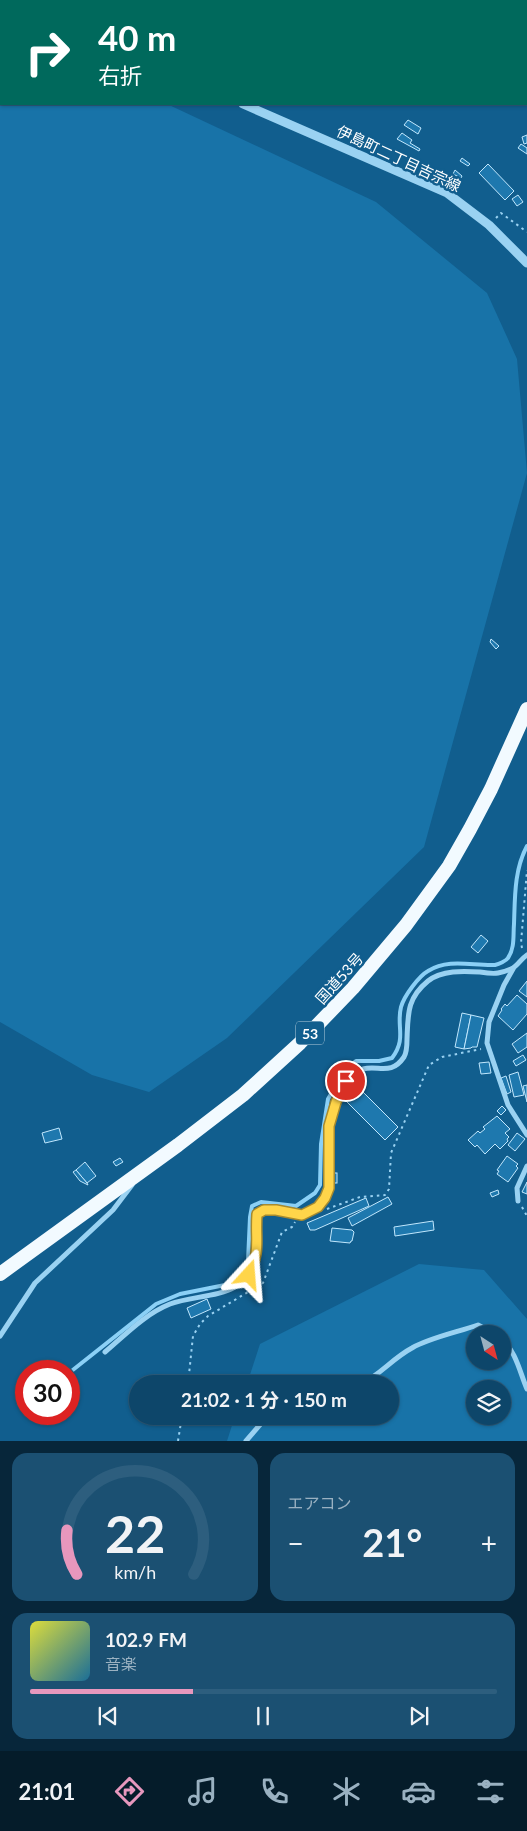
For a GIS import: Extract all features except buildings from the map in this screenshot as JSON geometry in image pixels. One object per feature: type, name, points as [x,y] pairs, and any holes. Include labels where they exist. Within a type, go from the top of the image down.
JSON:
[{"type":"highway","name":"国道53号","points":[[0,1274],[243,1095],[326,1016],[406,926],[449,866],[491,789],[527,709]]},
{"type":"street","name":"伊島町二丁目吉宗線","points":[[245,105],[447,193],[489,225],[527,263]]},
{"type":"street","points":[[526,956],[513,968],[504,985],[489,1022],[488,1046],[508,1105],[527,1135]]},
{"type":"street","points":[[105,1352],[151,1313],[171,1304],[227,1291],[240,1284],[249,1275],[258,1251],[257,1214],[264,1210],[276,1210],[302,1215],[316,1208],[325,1198],[329,1188],[329,1126],[336,1102],[346,1081],[364,1069],[386,1070],[397,1065],[405,1056],[409,1009],[414,996],[430,980],[447,973],[467,971],[496,974],[513,968]]},
{"type":"street","points":[[518,1201],[517,1188],[527,1166]]},
{"type":"street","points":[[0,1336],[11,1316],[35,1283],[114,1210],[143,1169]]},
{"type":"street","points":[[376,1375],[413,1347],[466,1329]]},
{"type":"street","points":[[511,1351],[527,1389]]},
{"type":"street","points":[[246,1441],[260,1425]]},
{"type":"path","points":[[489,225],[501,213],[527,232]]},
{"type":"path","points":[[526,956],[521,943],[527,870]]},
{"type":"path","points":[[316,1208],[329,1209],[360,1197],[385,1195],[389,1189],[391,1153],[429,1065],[442,1057],[488,1046]]},
{"type":"path","points":[[178,1441],[181,1425]]},
{"type":"shaded area","points":[[0,105],[169,105],[376,202],[487,293],[517,359],[527,473],[424,847],[227,1038],[149,1092],[92,1075],[0,1022]]},
{"type":"shaded area","points":[[419,1264],[484,1270],[527,1319],[527,1441],[227,1441],[232,1425],[399,1425],[399,1375],[250,1375],[260,1344]]},
{"type":"waterway","points":[[80,1364],[156,1304],[180,1294],[225,1285],[241,1274],[248,1261],[252,1206],[261,1202],[296,1206],[315,1193],[320,1185],[321,1144],[328,1099],[345,1070],[356,1061],[379,1061],[392,1058],[399,1044],[401,1007],[405,997],[416,982],[424,974],[436,967],[452,964],[495,965],[508,958],[512,950],[513,941],[517,874],[527,846]]},
{"type":"route","points":[[249,1275],[258,1251],[257,1214],[264,1210],[276,1210],[302,1215],[318,1207],[325,1198],[329,1188],[329,1126],[336,1102],[346,1081]]}]
